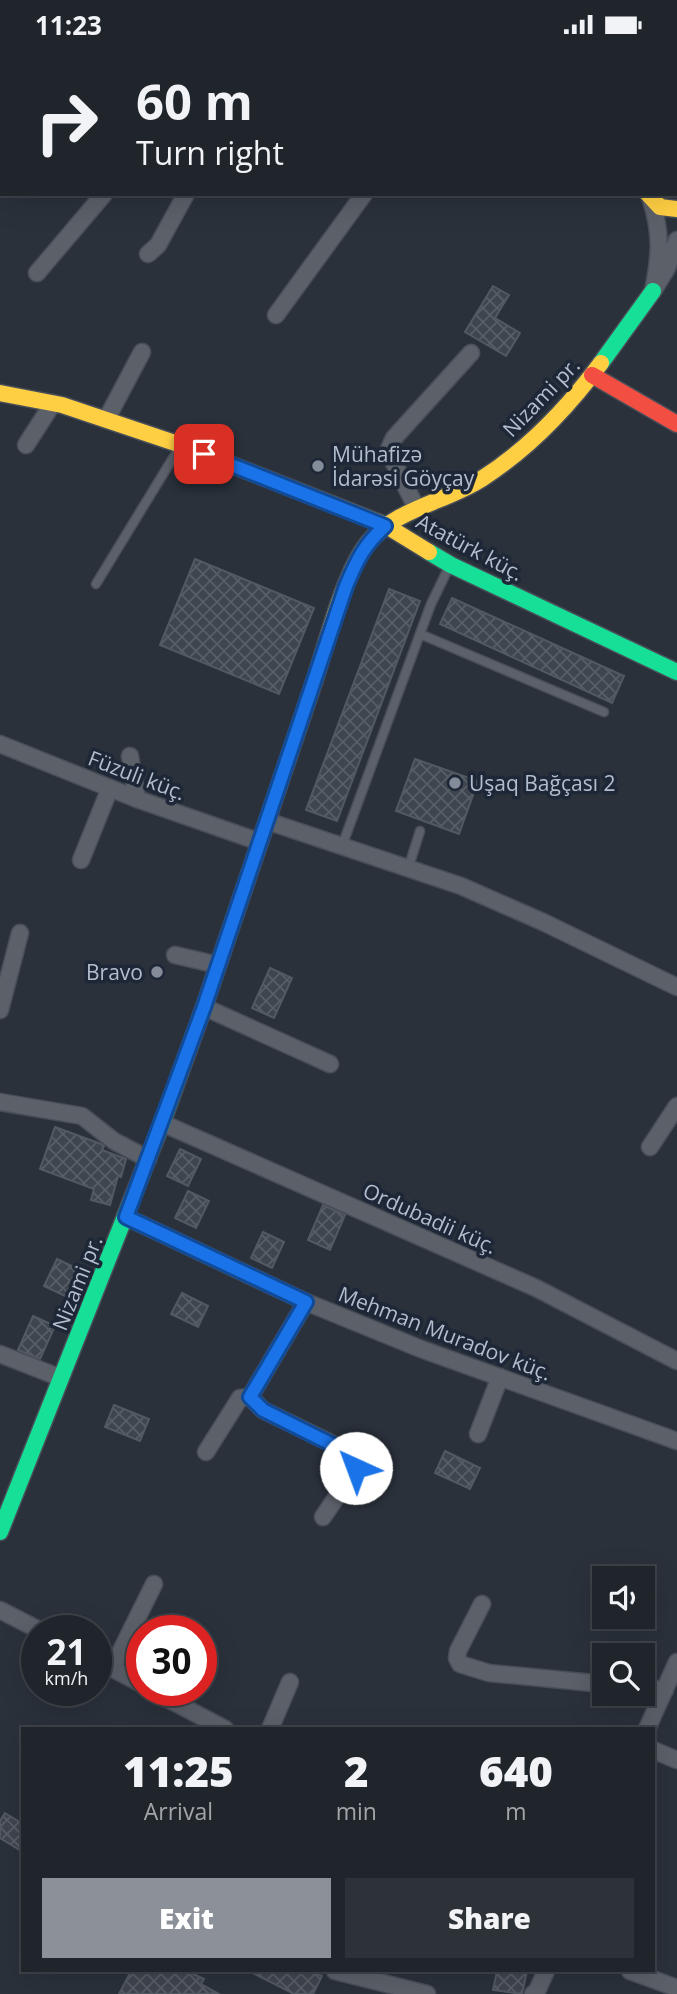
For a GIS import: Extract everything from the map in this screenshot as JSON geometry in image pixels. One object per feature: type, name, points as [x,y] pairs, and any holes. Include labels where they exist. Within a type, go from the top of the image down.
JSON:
[{"type":"street","points":[[677,118],[677,140]]},
{"type":"street","points":[[37,273],[102,196]]},
{"type":"street","points":[[148,254],[158,245],[185,196]]},
{"type":"street","points":[[276,315],[363,196]]},
{"type":"street","points":[[649,197],[662,209],[677,209]]},
{"type":"street","points":[[649,197],[660,237],[653,291]]},
{"type":"street","points":[[653,291],[667,268],[677,240]]},
{"type":"street","name":"Nizami pr.","points":[[0,1532],[162,1123],[204,1007],[346,586],[360,553],[385,526],[482,479],[537,435],[592,375],[653,291]]},
{"type":"street","points":[[106,420],[142,352]]},
{"type":"street","points":[[417,509],[389,449],[394,438],[471,353]]},
{"type":"street","points":[[592,375],[677,424]]},
{"type":"street","name":"Atatürk küç.","points":[[0,393],[53,403],[181,445],[385,526],[451,565],[677,672]]},
{"type":"street","points":[[26,445],[53,403]]},
{"type":"street","name":"Füzuli küç.","points":[[0,744],[137,799],[260,842]]},
{"type":"street","points":[[130,756],[137,799]]},
{"type":"street","points":[[81,860],[110,788]]},
{"type":"street","points":[[267,821],[461,886],[677,987]]},
{"type":"street","points":[[0,1010],[20,933]]},
{"type":"street","points":[[175,955],[218,965]]},
{"type":"street","points":[[204,1007],[330,1064]]},
{"type":"street","points":[[0,1102],[82,1116],[114,1141],[148,1159]]},
{"type":"street","points":[[650,1147],[677,1106]]},
{"type":"street","name":"Ordubadii küç.","points":[[162,1123],[536,1288],[677,1361]]},
{"type":"street","name":"Mehman Muradov küç.","points":[[126,1217],[306,1302],[421,1349],[677,1441]]},
{"type":"street","points":[[250,1397],[306,1302]]},
{"type":"street","points":[[0,1354],[61,1378]]},
{"type":"street","points":[[478,1434],[500,1377]]},
{"type":"street","points":[[206,1452],[240,1398],[250,1397]]},
{"type":"street","points":[[250,1397],[263,1410],[351,1454],[357,1460],[356,1468],[323,1517]]},
{"type":"street","points":[[126,1676],[112,1669],[154,1584]]},
{"type":"street","points":[[482,1604],[458,1651],[460,1664],[489,1673],[592,1683]]},
{"type":"street","points":[[0,1610],[21,1621]]},
{"type":"street","points":[[649,1727],[677,1662]]},
{"type":"street","points":[[271,1727],[290,1682]]},
{"type":"street","points":[[655,1689],[665,1690]]},
{"type":"street","points":[[181,1706],[221,1727]]},
{"type":"street","points":[[655,1751],[677,1760]]},
{"type":"street","points":[[339,1972],[427,1994]]},
{"type":"street","points":[[533,1994],[546,1972]]},
{"type":"street","points":[[633,1972],[674,1987]]},
{"type":"lane","points":[[96,584],[181,445]]},
{"type":"lane","points":[[342,846],[431,604],[451,565]]},
{"type":"lane","points":[[420,634],[604,712]]},
{"type":"lane","points":[[408,869],[421,831]]},
{"type":"building","points":[[493,286],[509,295],[495,318],[520,333],[506,356],[465,332]]},
{"type":"building","points":[[195,559],[314,608],[279,694],[160,645]]},
{"type":"building","points":[[389,589],[420,601],[337,821],[306,810]]},
{"type":"building","points":[[452,598],[624,676],[612,703],[440,624]]},
{"type":"building","points":[[415,759],[478,781],[459,834],[396,811]]},
{"type":"building","points":[[270,968],[292,978],[274,1018],[252,1008]]},
{"type":"building","points":[[55,1127],[101,1144],[104,1146],[102,1150],[126,1159],[110,1205],[91,1200],[94,1189],[40,1169]]},
{"type":"building","points":[[180,1149],[201,1159],[188,1186],[167,1176]]},
{"type":"building","points":[[188,1191],[209,1201],[196,1228],[175,1218]]},
{"type":"building","points":[[323,1205],[345,1215],[330,1250],[308,1240]]},
{"type":"building","points":[[263,1232],[284,1242],[272,1268],[251,1258]]},
{"type":"building","points":[[57,1259],[78,1269],[65,1296],[44,1286]]},
{"type":"building","points":[[182,1293],[208,1306],[198,1327],[171,1314]]},
{"type":"building","points":[[33,1316],[55,1326],[40,1359],[18,1350]]},
{"type":"building","points":[[114,1405],[149,1419],[140,1441],[105,1427]]},
{"type":"building","points":[[445,1451],[480,1468],[470,1489],[435,1473]]},
{"type":"building","points":[[5,1813],[21,1823],[21,1851],[0,1838],[0,1821]]},
{"type":"building","points":[[130,1972],[189,1972],[204,1979],[201,1984],[219,1994],[119,1994]]},
{"type":"building","points":[[251,1972],[313,1972],[322,1976],[313,1994],[294,1994]]},
{"type":"building","points":[[497,1972],[527,1972],[522,1994],[493,1990]]},
{"type":"traffic: fast","points":[[677,118],[677,140]]},
{"type":"traffic: fast","points":[[601,363],[653,291]]},
{"type":"traffic: fast","points":[[429,552],[451,565],[677,672]]},
{"type":"traffic: fast","points":[[0,1532],[162,1123],[314,682]]},
{"type":"traffic: slow","points":[[650,196],[660,207],[677,209]]},
{"type":"traffic: slow","points":[[314,682],[344,590],[359,556],[368,543],[393,521],[469,486],[516,454],[547,426],[601,363]]},
{"type":"traffic: slow","points":[[0,393],[62,405],[181,445],[385,525],[429,552]]},
{"type":"traffic: jam","points":[[592,375],[677,424]]},
{"type":"place","name":"Mühafizə İdarəsi Göyçay","points":[[318,466]]},
{"type":"place","name":"Uşaq Bağçası 2","points":[[455,783]]},
{"type":"place","name":"Bravo","points":[[157,972]]},
{"type":"route","points":[[204,454],[385,526],[360,553],[346,586],[204,1007],[126,1217],[306,1302],[250,1397],[263,1410],[351,1454],[357,1460],[356,1468]]}]
